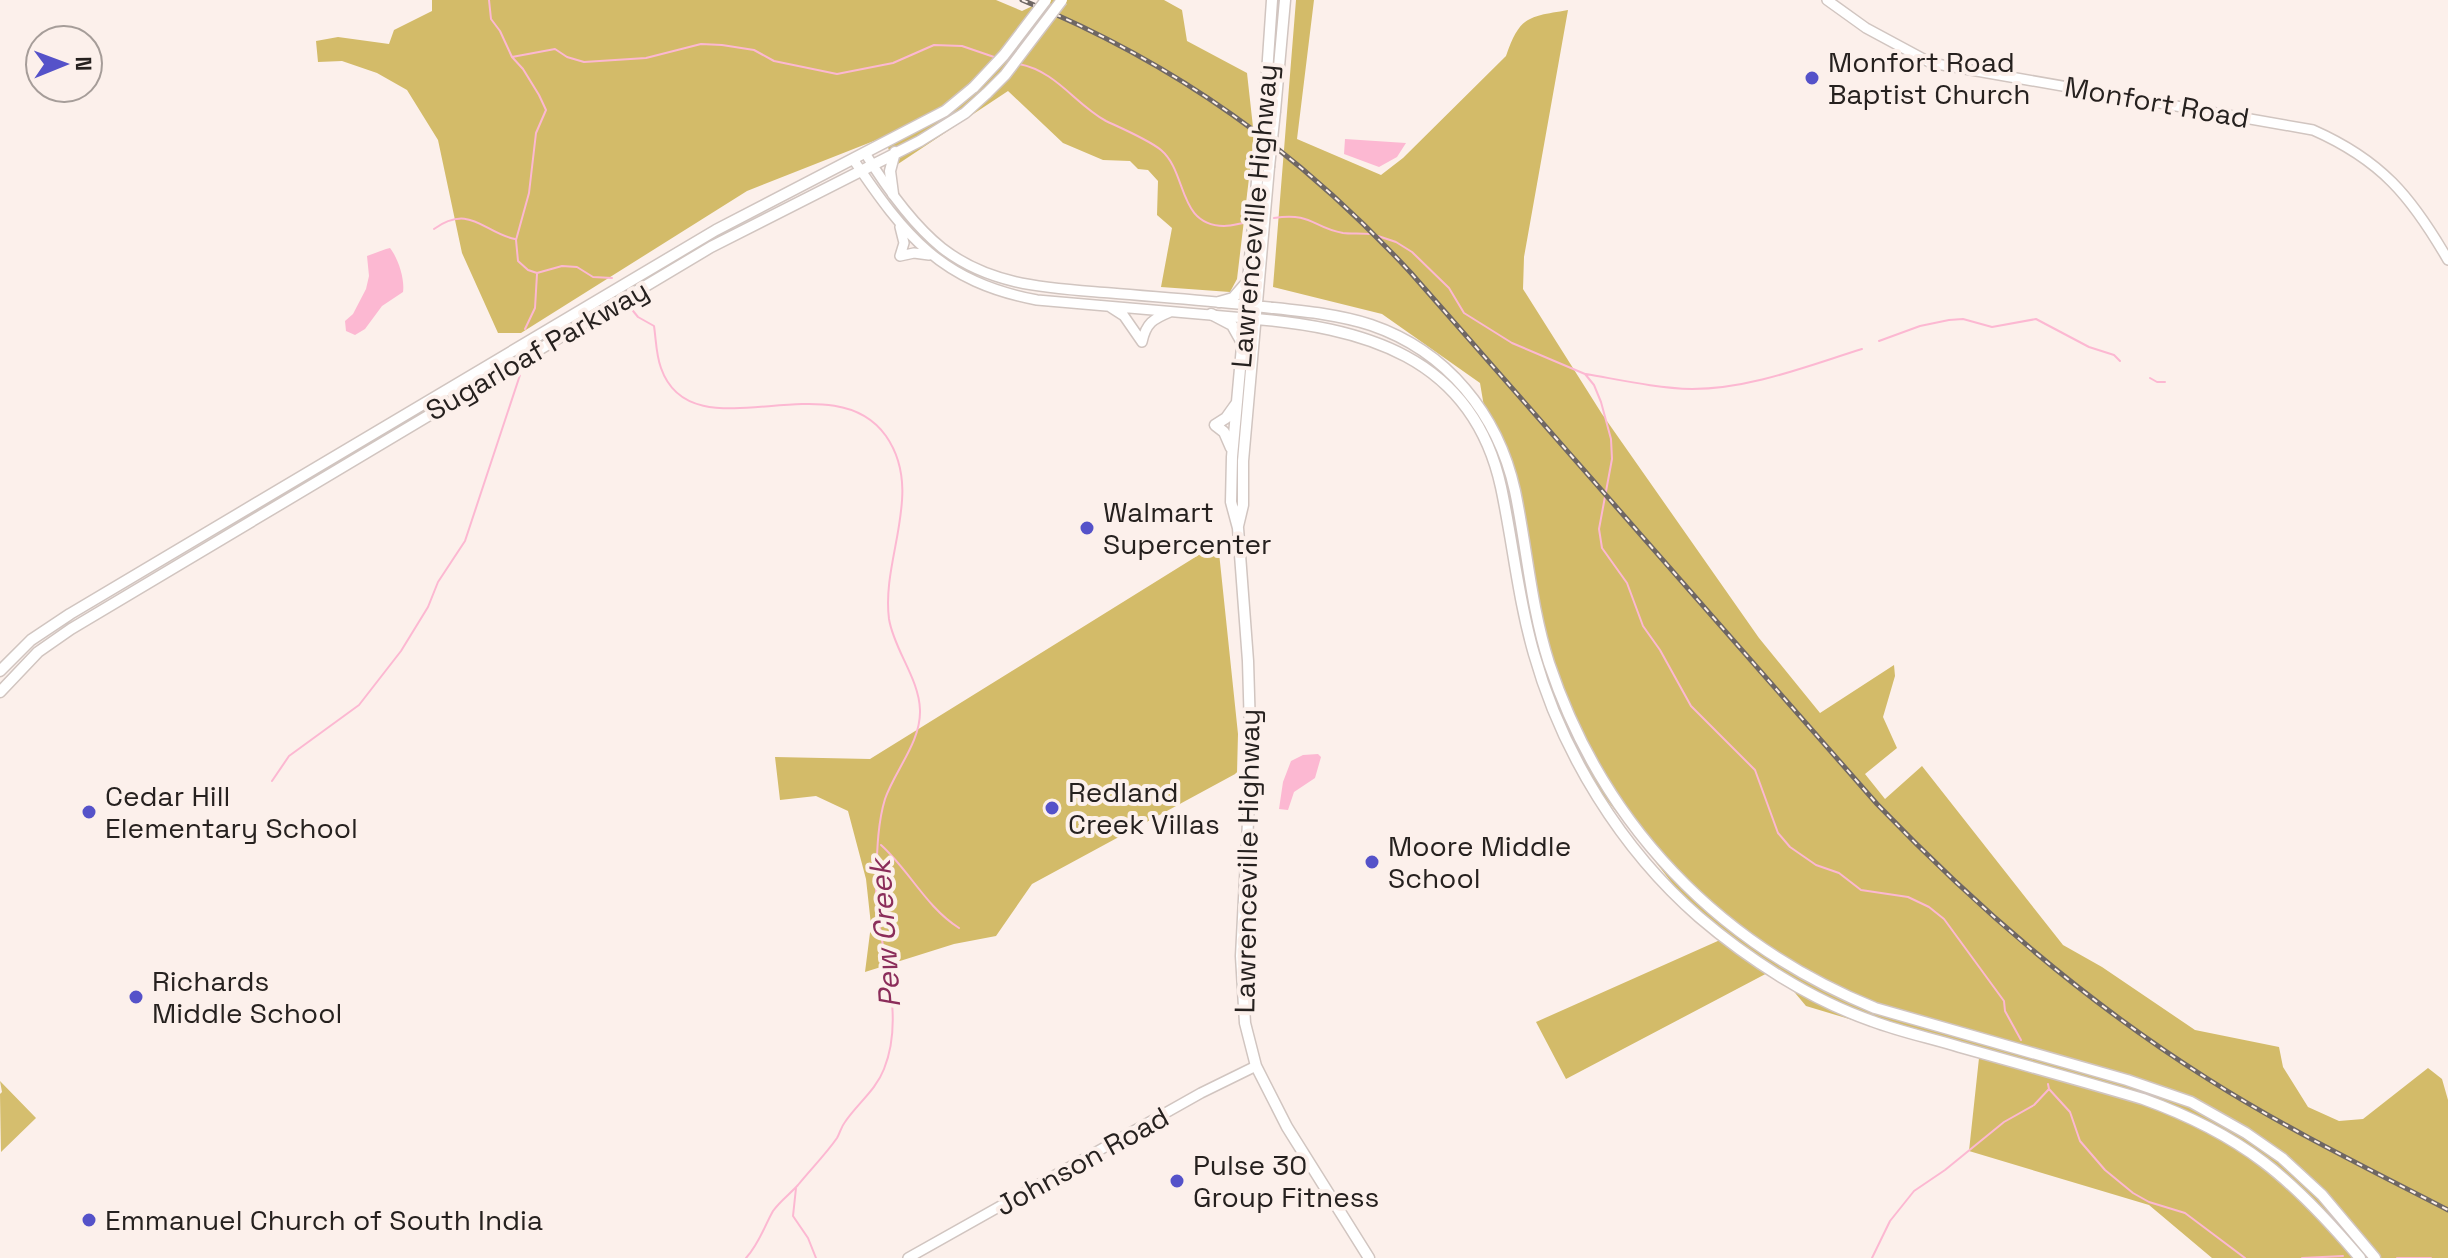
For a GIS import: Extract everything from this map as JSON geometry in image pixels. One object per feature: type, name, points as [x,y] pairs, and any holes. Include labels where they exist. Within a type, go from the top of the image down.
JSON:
[{"type":"main road","name":"Sugarloaf Parkway","points":[[0,671],[31,640],[70,614],[716,230],[945,111],[974,87],[1004,55],[1046,0]]},
{"type":"main road","name":"Sugarloaf Parkway","points":[[0,692],[38,652],[71,629],[711,247],[953,121],[1005,75],[1062,0]]},
{"type":"main road","name":"Lawrenceville Highway","points":[[1238,528],[1243,505],[1243,461],[1257,319],[1252,306],[1259,159],[1272,0]]},
{"type":"main road","name":"Lawrenceville Highway","points":[[1254,281],[1269,167],[1285,0]]},
{"type":"main road","points":[[893,194],[890,166],[895,152]]},
{"type":"main road","points":[[1219,302],[1233,298],[1254,281],[1271,299],[1288,310]]},
{"type":"main road","name":"Lawrenceville Highway","points":[[1252,306],[1245,318],[1242,342],[1231,502],[1238,528],[1248,661],[1251,764],[1240,982],[1245,1023],[1256,1066],[1287,1127],[1369,1258]]},
{"type":"main road","points":[[1252,306],[1368,324],[1404,339],[1442,365],[1475,399],[1499,440],[1515,493],[1532,599],[1549,663],[1574,728],[1608,790],[1658,856],[1709,908],[1762,949],[1840,993],[1875,1008],[2127,1080],[2191,1102],[2246,1133],[2282,1158],[2322,1195],[2375,1258]]},
{"type":"main road","points":[[1211,314],[1232,325],[1242,342]]},
{"type":"main road","points":[[1245,318],[1280,321],[1368,338],[1413,359],[1454,395],[1489,450],[1500,485],[1533,650],[1563,734],[1585,775],[1639,853],[1698,916],[1756,961],[1871,1021],[2143,1099],[2208,1126],[2249,1149],[2303,1193],[2360,1258]]},
{"type":"main road","points":[[1254,353],[1264,331],[1280,321]]},
{"type":"main road","points":[[1434,375],[1442,365]]},
{"type":"main road","points":[[1232,457],[1224,432],[1215,425],[1226,418],[1237,402]]},
{"type":"main road","points":[[1511,548],[1524,546]]},
{"type":"main road","points":[[1563,734],[1574,728]]},
{"type":"street","name":"Monfort Road","points":[[1827,0],[1866,28],[1931,63],[2313,130],[2346,145],[2397,185],[2448,260]]},
{"type":"street","points":[[865,153],[908,215],[942,248],[961,261],[998,278],[1037,287],[1252,306]]},
{"type":"street","points":[[853,159],[899,224],[951,270],[981,285],[1037,300],[1245,318]]},
{"type":"street","points":[[899,224],[904,242],[900,256],[914,253],[931,255]]},
{"type":"street","points":[[1107,305],[1124,316],[1142,342],[1145,327],[1174,310]]},
{"type":"street","name":"Johnson Road","points":[[908,1258],[1201,1093],[1256,1066]]},
{"type":"shaded area","points":[[432,0],[996,0],[1022,11],[1045,0],[1164,0],[1182,10],[1187,41],[1247,73],[1254,136],[1237,279],[1230,292],[1161,287],[1172,228],[1157,215],[1158,181],[1148,170],[1138,169],[1130,161],[1103,160],[1063,143],[1008,91],[895,166],[884,137],[747,191],[521,333],[498,333],[462,253],[438,140],[407,90],[377,73],[342,61],[318,62],[316,41],[338,37],[389,44],[394,30],[432,11]]},
{"type":"shaded area","points":[[1296,0],[1314,0],[1297,139],[1381,175],[1403,158],[1506,56],[1521,25],[1535,17],[1568,10],[1524,257],[1523,289],[1602,414],[1759,638],[1820,713],[1894,665],[1895,676],[1883,717],[1897,748],[1865,774],[1885,799],[1922,766],[2063,945],[2102,967],[2195,1030],[2279,1047],[2283,1067],[2308,1107],[2339,1121],[2363,1119],[2428,1068],[2442,1079],[2448,1100],[2448,1258],[2212,1258],[2149,1205],[1969,1151],[1979,1058],[1806,1006],[1775,969],[1566,1079],[1536,1022],[1729,936],[1691,907],[1562,743],[1504,525],[1480,383],[1382,314],[1273,287]]},
{"type":"shaded area","points":[[1345,139],[1406,143],[1397,157],[1379,167],[1344,154]]},
{"type":"shaded area","points":[[390,248],[398,263],[403,292],[382,306],[365,329],[355,335],[346,331],[345,321],[353,314],[366,289],[369,276],[367,256]]},
{"type":"shaded area","points":[[1218,543],[1238,734],[1237,773],[1032,884],[996,936],[954,944],[865,972],[871,925],[866,879],[848,811],[816,796],[780,800],[775,757],[870,759]]},
{"type":"shaded area","points":[[1318,754],[1321,757],[1315,778],[1294,792],[1288,810],[1279,809],[1283,782],[1291,761],[1303,755]]},
{"type":"shaded area","points":[[0,1081],[36,1118],[1,1152],[2,1092]]},
{"type":"waterway","name":"Pew Creek","points":[[489,0],[491,19],[546,110],[536,133],[529,193],[516,240],[518,261],[537,273],[562,266],[577,267],[593,277],[612,278]]},
{"type":"waterway","points":[[512,57],[555,49],[584,62],[646,58],[701,44],[722,45],[754,50],[774,61],[837,74],[893,63],[934,45],[962,46],[997,58]]},
{"type":"waterway","points":[[1019,64],[1044,73],[1095,114],[1161,150],[1170,160],[1185,196],[1198,217],[1224,226],[1249,222]]},
{"type":"waterway","points":[[1274,218],[1297,217],[1333,231],[1369,234]]},
{"type":"waterway","points":[[434,229],[447,222],[467,219],[515,239]]},
{"type":"waterway","points":[[1378,236],[1412,252],[1449,288],[1464,313],[1512,343],[1585,374],[1594,385],[1611,439],[1612,459],[1599,529],[1602,548],[1627,583],[1643,626],[1691,706],[1755,770],[1778,833],[1790,847],[1816,865],[1839,873],[1861,890],[1908,897],[1929,907],[1944,919],[2004,1001],[2005,1011],[2021,1040]]},
{"type":"waterway","points":[[525,329],[535,308],[537,274]]},
{"type":"waterway","name":"Pew Creek","points":[[629,306],[638,317],[654,326],[661,368],[677,393],[702,405],[732,408],[832,405],[862,415],[886,436],[897,457],[902,480],[902,502],[888,596],[889,619],[919,698],[920,710],[912,745],[885,799],[878,841],[877,906],[892,1000],[891,1046],[876,1084],[845,1122],[828,1150],[773,1211],[746,1258]]},
{"type":"waterway","points":[[1879,341],[1920,326],[1949,320],[1963,319],[1992,327],[2036,319],[2089,347],[2114,355],[2120,361]]},
{"type":"waterway","points":[[1586,374],[1665,387],[1714,388],[1778,375],[1862,349]]},
{"type":"waterway","points":[[272,781],[289,756],[359,705],[401,651],[428,607],[438,582],[465,541],[520,375]]},
{"type":"waterway","points":[[2150,378],[2165,382]]},
{"type":"waterway","points":[[881,845],[937,910],[959,928]]},
{"type":"waterway","points":[[2048,1084],[2070,1112],[2080,1141],[2105,1170],[2149,1202],[2185,1213],[2245,1258]]},
{"type":"waterway","points":[[1872,1258],[1890,1221],[1914,1191],[2004,1122],[2034,1105],[2049,1089]]},
{"type":"waterway","name":"Pew Creek","points":[[796,1188],[793,1216],[808,1238],[816,1258]]},
{"type":"waterway","points":[[2302,1258],[2343,1256]]},
{"type":"waterway","points":[[2397,1258],[2431,1258]]},
{"type":"railway","points":[[1022,0],[1132,52],[1183,82],[1279,150],[1325,188],[1411,273],[1877,804],[1954,880],[2034,952],[2119,1018],[2208,1079],[2296,1131],[2448,1210]]},
{"type":"place","name":"Monfort Road Baptist Church","points":[[1812,78]]},
{"type":"place","name":"Walmart Supercenter","points":[[1087,528]]},
{"type":"place","name":"Redland Creek Villas","points":[[1052,808]]},
{"type":"place","name":"Cedar Hill Elementary School","points":[[89,812]]},
{"type":"place","name":"Moore Middle School","points":[[1372,862]]},
{"type":"place","name":"Richards Middle School","points":[[136,997]]},
{"type":"place","name":"Pulse 30 Group Fitness","points":[[1177,1181]]},
{"type":"place","name":"Emmanuel Church of South India","points":[[89,1220]]}]
